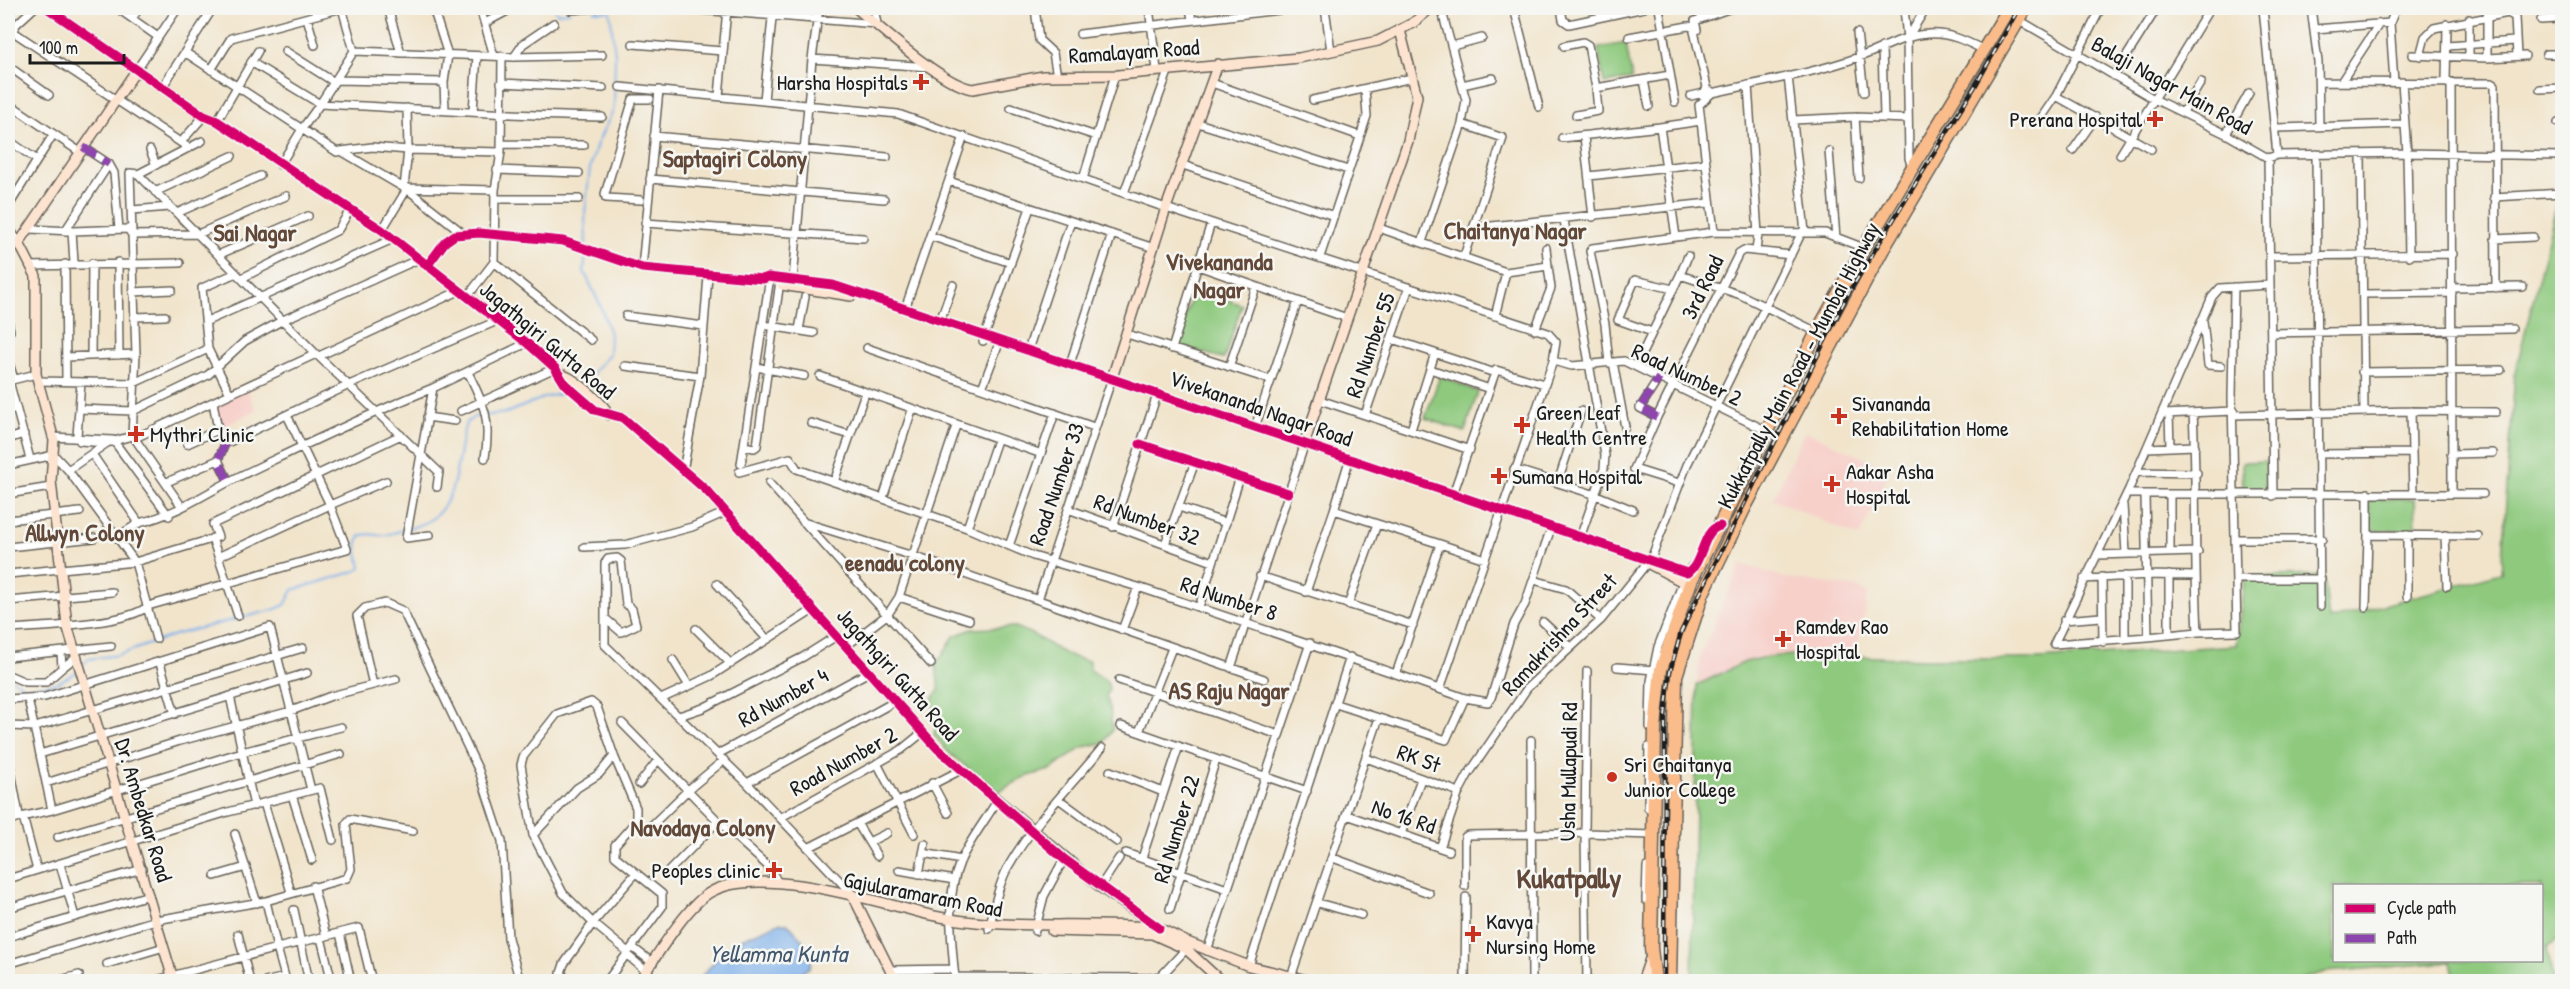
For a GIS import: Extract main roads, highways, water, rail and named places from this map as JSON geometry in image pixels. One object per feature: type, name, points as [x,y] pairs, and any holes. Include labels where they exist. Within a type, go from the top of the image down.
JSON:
[{"type":"highway","name":"Kukkatpally Main Road - Mumbai Highway","points":[[1647,980],[1652,948],[1650,835],[1655,728],[1662,652],[1685,586],[1720,526],[1817,332],[1863,249],[2009,8]]},
{"type":"highway","name":"Kukkatpally Main Road - Mumbai Highway","points":[[1670,981],[1676,676],[1705,586],[1877,261],[2026,8]]},
{"type":"highway","points":[[1863,249],[1877,261]]},
{"type":"highway","points":[[1654,775],[1673,776]]},
{"type":"highway","points":[[1653,805],[1672,805]]},
{"type":"water","name":"Yellamma Kunta","points":[[779,923],[787,923],[800,937],[810,954],[810,967],[798,975],[795,981],[697,981],[732,943]]},
{"type":"waterway","points":[[554,8],[557,13],[570,12]]},
{"type":"waterway","points":[[586,247],[585,213],[590,168],[597,144],[614,109],[615,55],[610,11],[594,11]]},
{"type":"waterway","points":[[583,385],[609,354],[610,334],[601,307],[584,271],[586,253]]},
{"type":"waterway","points":[[85,663],[88,659],[119,655],[177,634],[273,610],[285,605],[293,590],[356,571],[361,568],[357,546],[360,536],[386,535],[413,527],[429,521],[440,511],[453,485],[466,423],[474,417],[506,413],[546,397],[570,392]]},
{"type":"waterway","points":[[8,677],[27,688],[57,683],[77,672]]},
{"type":"railway","points":[[1664,982],[1665,716],[1670,672],[1681,632],[1848,294],[1977,83],[2019,8]]},
{"type":"place","name":"Harsha Hospitals","points":[[921,82]]},
{"type":"place","name":"Prerana Hospital","points":[[2155,119]]},
{"type":"place","name":"Sivananda Rehabilitation Home","points":[[1839,416]]},
{"type":"place","name":"Green Leaf Health Centre","points":[[1522,425]]},
{"type":"place","name":"Mythri Clinic","points":[[136,434]]},
{"type":"place","name":"Sumana Hospital","points":[[1499,476]]},
{"type":"place","name":"Aakar Asha Hospital","points":[[1832,484]]},
{"type":"place","name":"Ramdev Rao Hospital","points":[[1783,639]]},
{"type":"place","name":"Sri Chaitanya Junior College","points":[[1612,777]]},
{"type":"place","name":"Peoples clinic","points":[[774,870]]},
{"type":"place","name":"Kavya Nursing Home","points":[[1473,934]]},
{"type":"district","name":"Saptagiri Colony","points":[[735,159]]},
{"type":"district","name":"Chaitanya Nagar","points":[[1515,231]]},
{"type":"district","name":"Sai Nagar","points":[[255,233]]},
{"type":"district","name":"Vivekananda Nagar","points":[[1219,276]]},
{"type":"district","name":"Allwyn Colony","points":[[85,533]]},
{"type":"district","name":"eenadu colony","points":[[905,563]]},
{"type":"district","name":"AS Raju Nagar","points":[[1229,691]]},
{"type":"district","name":"Navodaya Colony","points":[[703,828]]},
{"type":"district","name":"Kukatpally","points":[[1569,878]]}]
